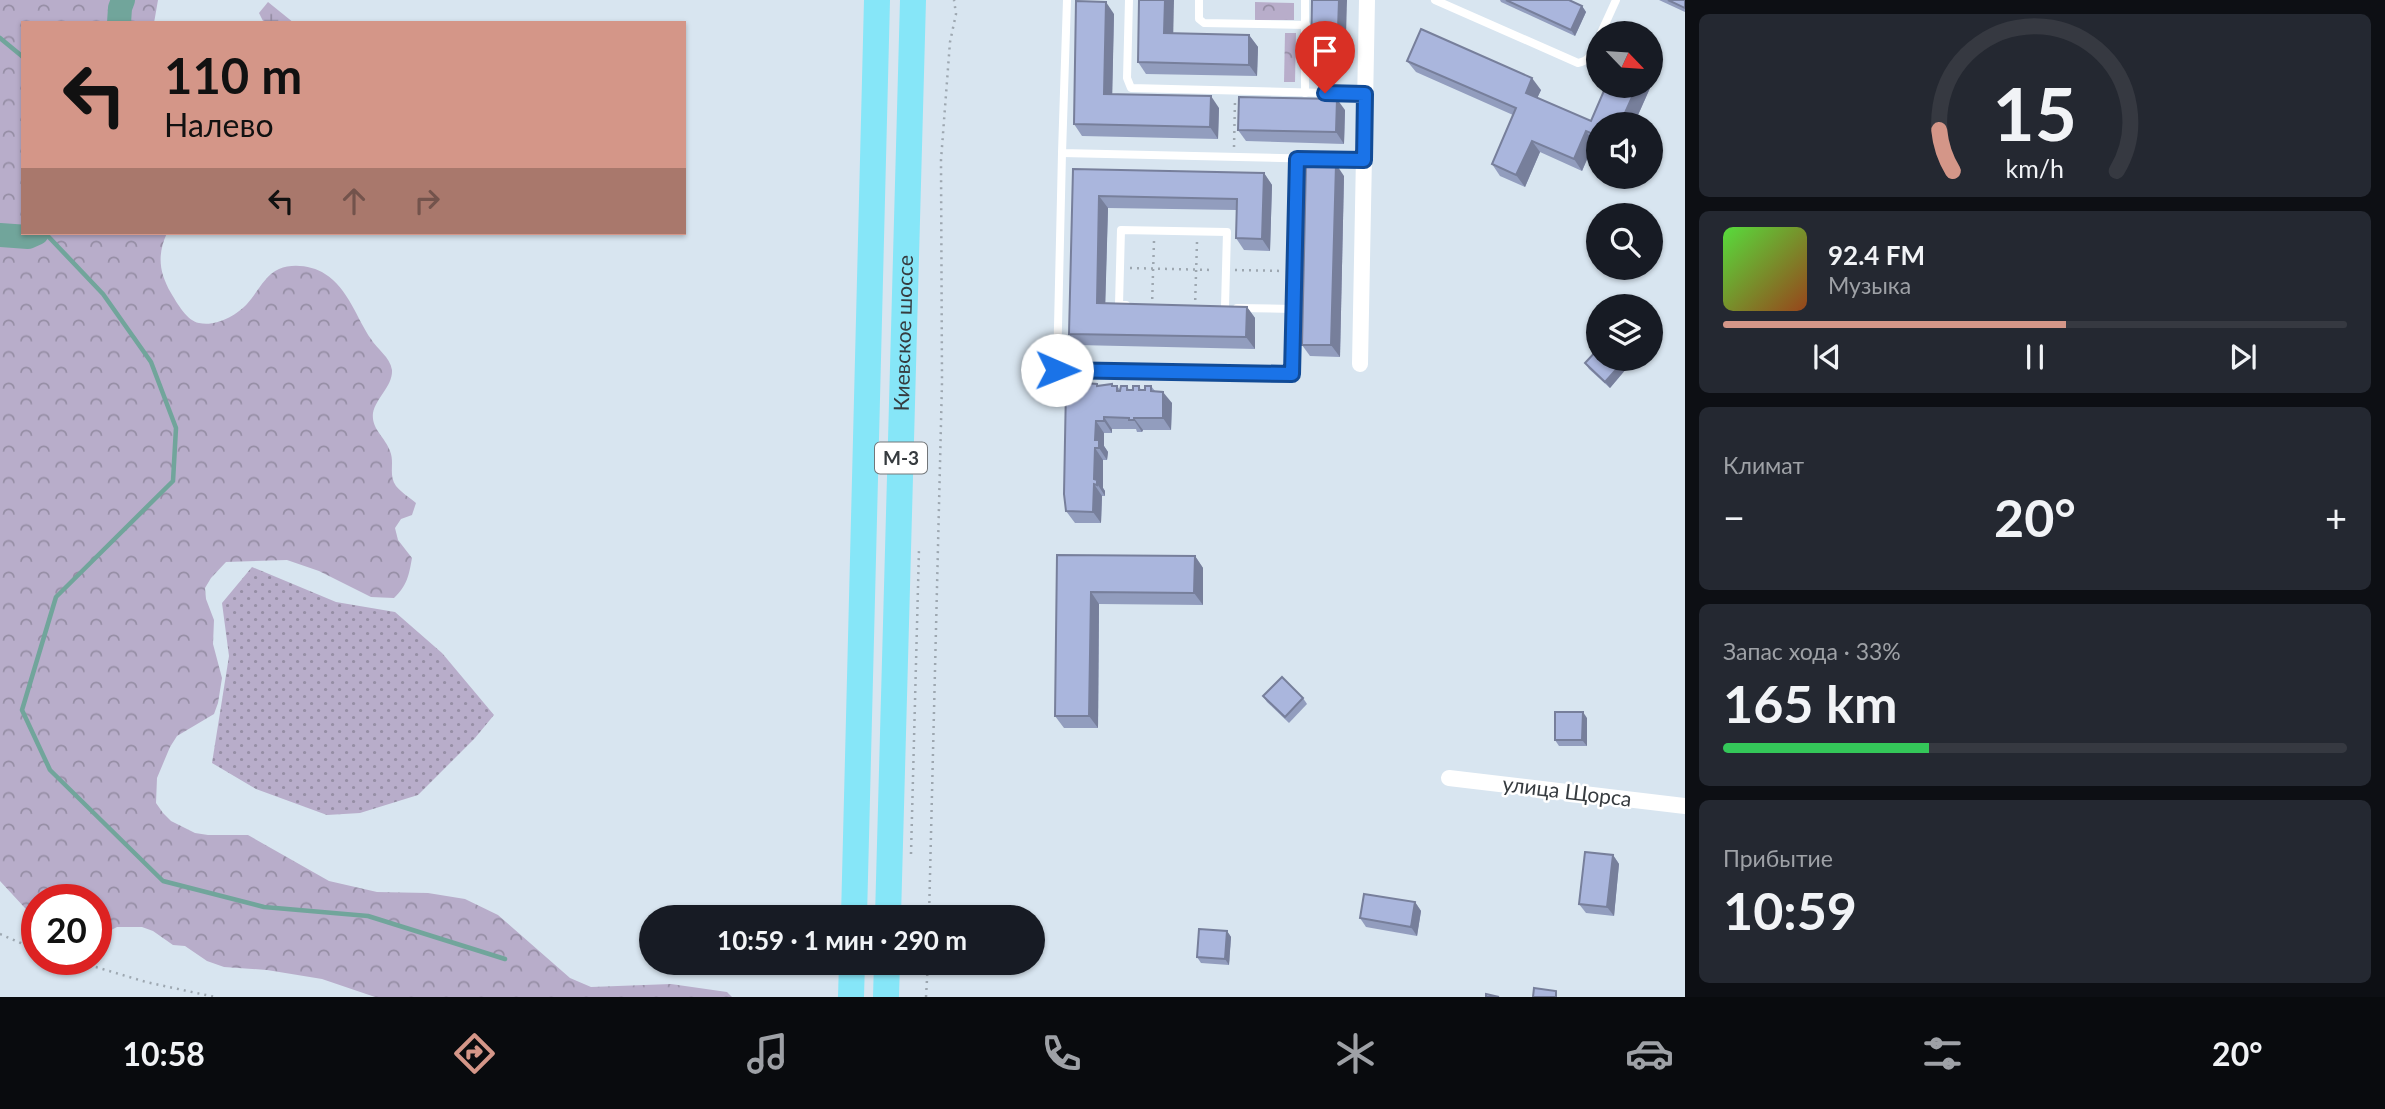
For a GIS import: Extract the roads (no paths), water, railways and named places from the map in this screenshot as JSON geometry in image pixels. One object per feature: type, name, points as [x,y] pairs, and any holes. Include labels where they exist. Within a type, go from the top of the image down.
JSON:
[{"type":"highway","name":"Киевское шоссе","points":[[853,905],[877,0]]},
{"type":"highway","name":"Киевское шоссе","points":[[888,905],[914,0]]},
{"type":"highway","points":[[851,997],[852,975]]},
{"type":"highway","points":[[886,997],[887,975]]},
{"type":"street","points":[[1360,364],[1367,0]]},
{"type":"street","name":"улица Щорса","points":[[1449,778],[1685,806]]},
{"type":"lane","points":[[1067,0],[1057,370],[1292,374],[1297,159]]},
{"type":"lane","points":[[1129,0],[1127,78],[1131,88],[1365,94]]},
{"type":"lane","points":[[1199,0],[1199,19],[1204,23],[1306,25]]},
{"type":"lane","points":[[1305,0],[1305,93]]},
{"type":"lane","points":[[1435,0],[1571,62],[1586,61]]},
{"type":"lane","points":[[1606,21],[1616,0]]},
{"type":"lane","points":[[1062,153],[1364,160]]},
{"type":"lane","points":[[1152,306],[1119,305],[1121,230],[1227,232],[1225,307]]},
{"type":"lane","points":[[1195,307],[1294,309]]},
{"type":"waterway","points":[[119,21],[123,0]]},
{"type":"waterway","points":[[0,38],[21,55]]},
{"type":"waterway","points":[[0,235],[32,235]]},
{"type":"waterway","points":[[47,235],[103,294],[151,362],[176,428],[173,481],[56,597],[22,710],[50,770],[163,881],[264,907],[368,916],[505,959]]}]
